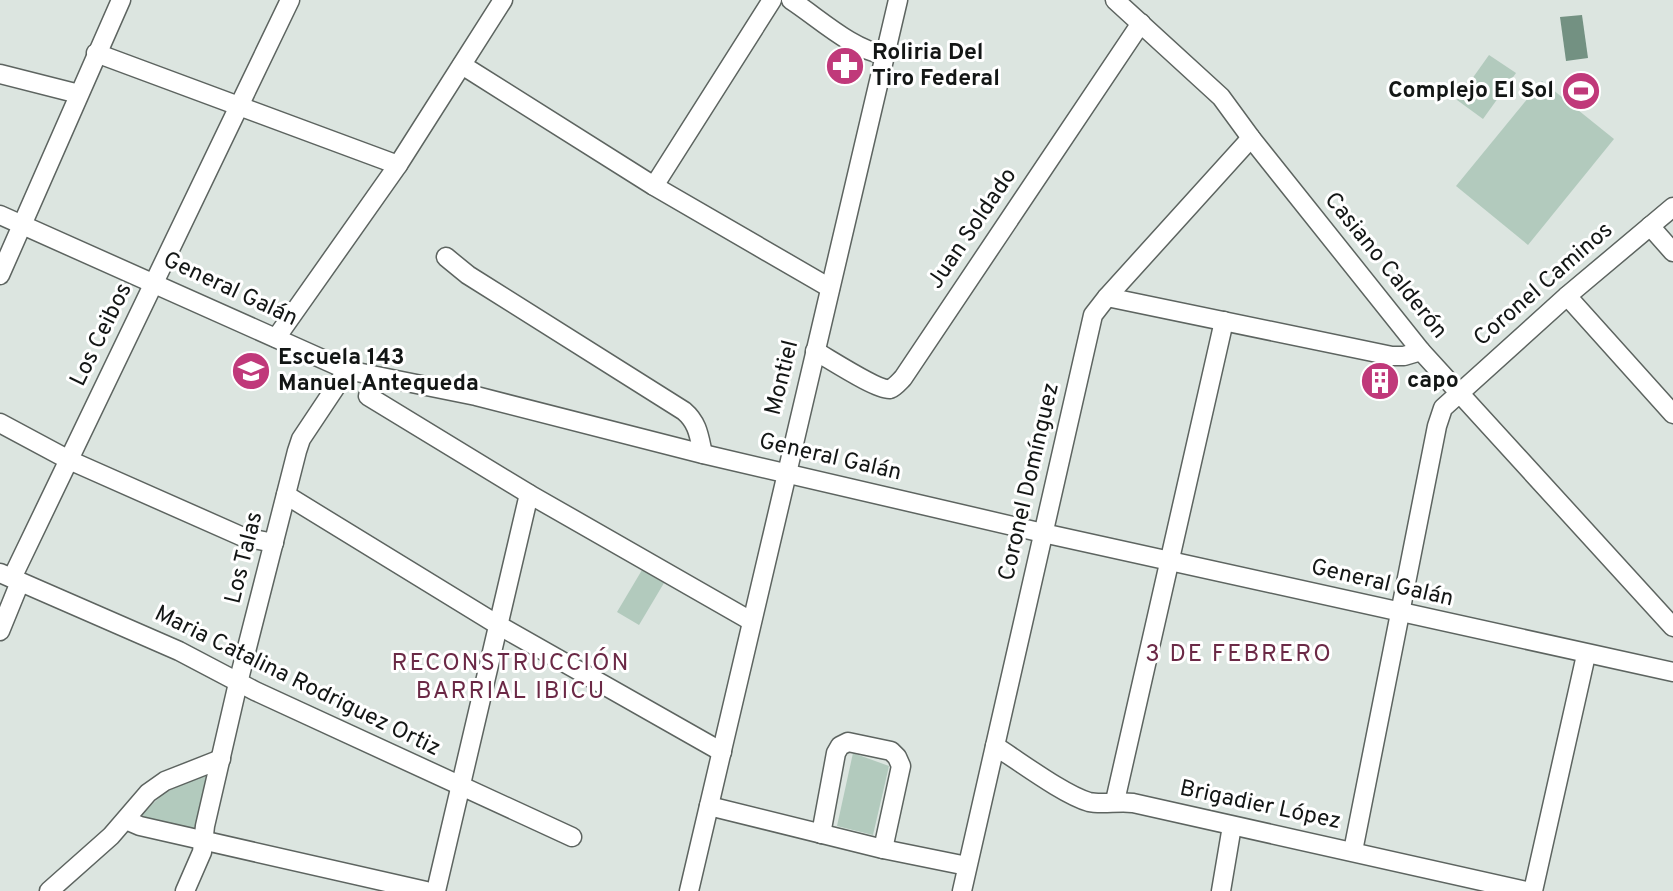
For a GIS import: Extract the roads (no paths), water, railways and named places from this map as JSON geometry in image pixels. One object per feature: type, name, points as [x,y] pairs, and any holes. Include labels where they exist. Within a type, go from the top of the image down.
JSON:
[{"type":"street","points":[[0,275],[121,0]]},
{"type":"street","name":"Los Ceibos","points":[[0,631],[10,578],[290,0]]},
{"type":"street","points":[[276,338],[398,165],[503,0]]},
{"type":"street","points":[[654,186],[772,0]]},
{"type":"street","points":[[791,0],[858,45],[873,53],[885,55]]},
{"type":"street","name":"Montiel","points":[[690,891],[898,0]]},
{"type":"street","name":"Casiano Calderón","points":[[1115,0],[1221,97],[1421,351],[1673,627]]},
{"type":"street","name":"Juan Soldado","points":[[815,351],[882,388],[895,386],[903,378],[1141,23]]},
{"type":"street","points":[[96,52],[398,165]]},
{"type":"street","points":[[462,65],[654,186],[830,288]]},
{"type":"street","points":[[0,74],[79,94]]},
{"type":"street","name":"Coronel Domínguez","points":[[961,891],[1090,326],[1098,307],[1251,138]]},
{"type":"street","name":"Coronel Caminos","points":[[1353,852],[1437,426],[1443,408],[1567,296],[1673,207]]},
{"type":"street","name":"General Galán","points":[[0,215],[347,370],[476,396],[703,454],[1043,533],[1586,655],[1671,671]]},
{"type":"street","points":[[1650,226],[1673,252]]},
{"type":"street","points":[[446,257],[468,275],[684,411],[697,426],[703,454]]},
{"type":"street","points":[[1567,296],[1673,414]]},
{"type":"street","points":[[1107,298],[1392,356],[1421,351]]},
{"type":"street","points":[[1115,801],[1224,321]]},
{"type":"street","name":"Los Talas","points":[[185,891],[204,841],[205,826],[238,683],[301,439],[347,370]]},
{"type":"street","points":[[368,396],[529,494],[751,621]]},
{"type":"street","points":[[0,423],[69,460],[243,537],[274,543]]},
{"type":"street","points":[[436,891],[529,494]]},
{"type":"street","points":[[286,495],[498,625],[722,752]]},
{"type":"street","name":"Maria Catalina Rodriguez Ortiz","points":[[10,578],[179,651],[238,683],[572,837]]},
{"type":"street","points":[[1533,891],[1586,655]]},
{"type":"street","points":[[821,834],[836,753],[840,746],[848,742],[891,751],[901,766],[883,849]]},
{"type":"street","name":"Brigadier López","points":[[995,746],[1076,796],[1091,802],[1115,801],[1526,891]]},
{"type":"street","points":[[49,891],[86,861],[157,786],[221,759]]},
{"type":"street","points":[[709,806],[883,849],[967,866]]},
{"type":"street","points":[[126,820],[140,826],[426,891]]},
{"type":"street","points":[[1221,891],[1232,826]]},
{"type":"place","name":"Roliria Del Tiro Federal","points":[[845,66]]},
{"type":"place","name":"Complejo El Sol","points":[[1581,91]]},
{"type":"place","name":"Escuela 143 Manuel Antequeda","points":[[251,371]]},
{"type":"place","name":"capo","points":[[1380,381]]},
{"type":"district","name":"3 DE FEBRERO","points":[[1239,655]]},
{"type":"district","name":"RECONSTRUCCIÓN BARRIAL IBICU","points":[[511,678]]}]
